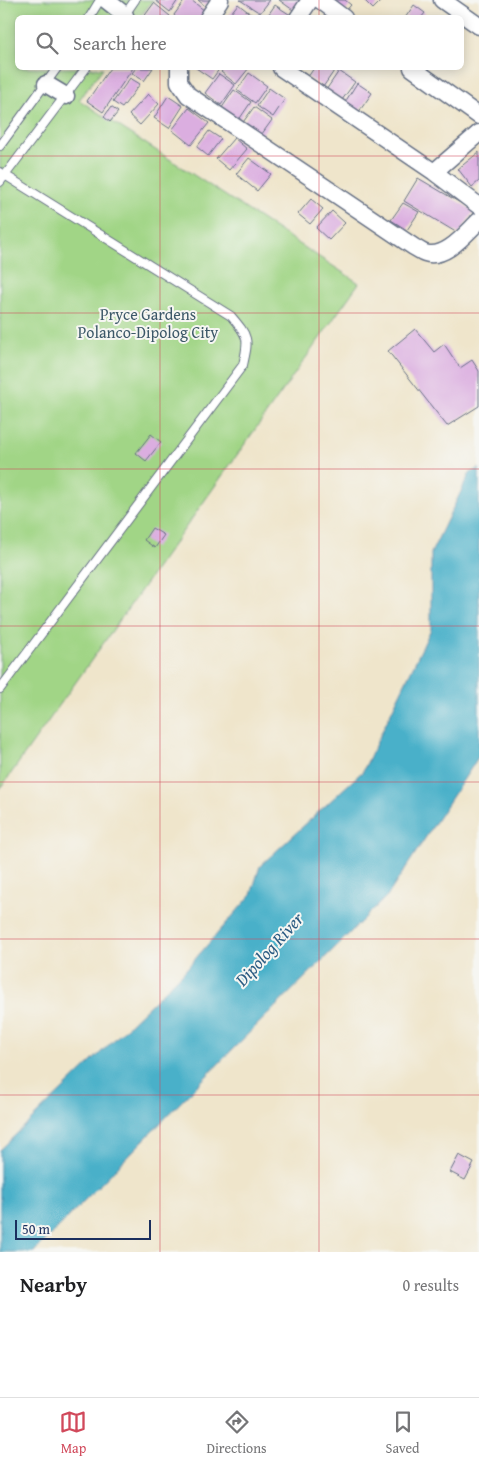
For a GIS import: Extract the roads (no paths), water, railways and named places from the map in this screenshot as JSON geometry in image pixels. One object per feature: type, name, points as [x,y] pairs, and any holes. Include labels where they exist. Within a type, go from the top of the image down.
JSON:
[{"type":"street","points":[[106,0],[123,15]]},
{"type":"street","points":[[300,15],[310,0]]},
{"type":"street","points":[[320,0],[340,15]]},
{"type":"street","points":[[442,0],[463,15]]},
{"type":"street","points":[[464,15],[479,26]]},
{"type":"street","points":[[179,70],[179,82],[188,95],[414,247],[426,253],[436,254],[447,250],[479,221]]},
{"type":"street","points":[[284,70],[434,172],[479,206]]},
{"type":"street","points":[[415,70],[479,116]]},
{"type":"street","points":[[46,84],[66,96]]},
{"type":"street","points":[[434,172],[479,133]]},
{"type":"lane","points":[[91,15],[100,0]]},
{"type":"lane","points":[[125,15],[135,0]]},
{"type":"lane","points":[[0,146],[56,70]]},
{"type":"lane","points":[[0,689],[3,680],[243,365],[248,343],[244,330],[232,316],[2,177],[85,70]]},
{"type":"water","name":"Dipolog River","points":[[479,468],[479,756],[388,895],[233,1049],[34,1252],[0,1252],[0,1150],[182,974],[251,895],[260,866],[363,771],[431,629],[431,553],[470,473]]},
{"type":"park label","name":"Pryce Gardens Polanco-Dipolog City","points":[[148,323]]}]
